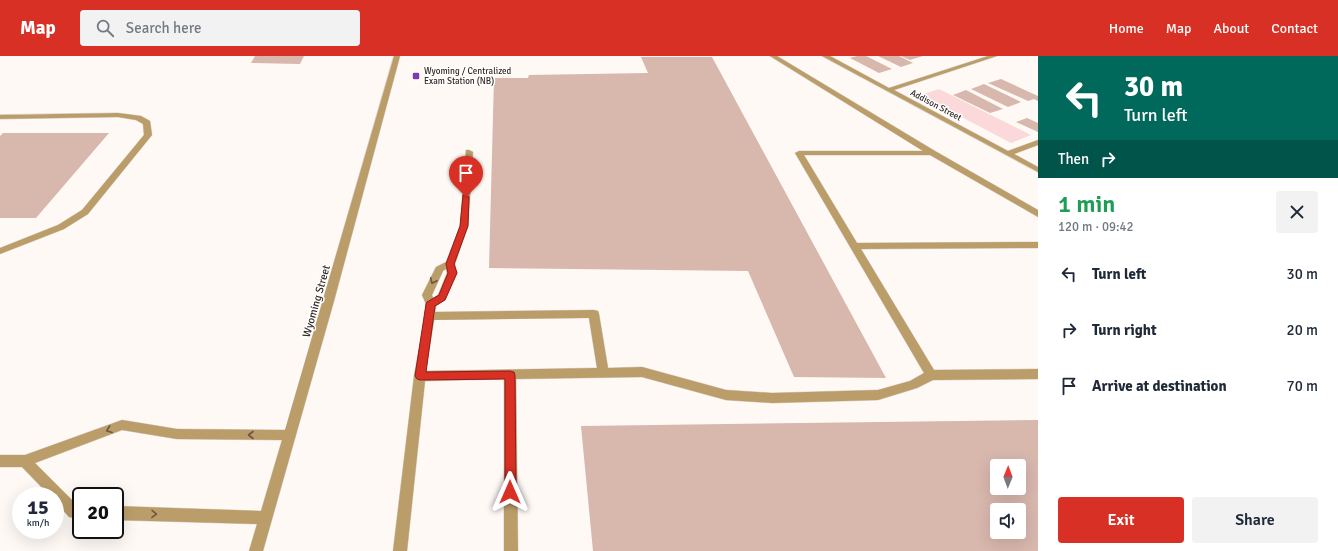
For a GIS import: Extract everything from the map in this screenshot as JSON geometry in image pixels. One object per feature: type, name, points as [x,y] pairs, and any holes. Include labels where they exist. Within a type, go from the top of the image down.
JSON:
[{"type":"street","name":"Wyoming Street","points":[[256,551],[397,56]]},
{"type":"street","points":[[773,56],[932,153],[1038,214]]},
{"type":"street","name":"Addison Street","points":[[825,56],[1038,170]]},
{"type":"street","points":[[888,90],[994,56]]},
{"type":"street","points":[[0,117],[118,115],[138,118],[147,123],[148,136],[85,212],[61,228],[0,251]]},
{"type":"street","points":[[1008,154],[1038,142]]},
{"type":"street","points":[[431,304],[442,298],[452,273],[450,264],[464,226],[468,152]]},
{"type":"street","points":[[931,375],[799,153],[932,153]]},
{"type":"street","points":[[854,246],[1038,245]]},
{"type":"street","points":[[400,551],[420,376],[430,316],[431,304],[427,295],[439,269],[450,264]]},
{"type":"street","points":[[430,316],[594,314],[603,373]]},
{"type":"street","points":[[420,376],[642,372],[683,382],[726,396],[772,398],[878,395],[913,385],[931,375],[1038,374]]},
{"type":"street","points":[[510,375],[511,551]]},
{"type":"street","points":[[0,461],[25,461],[122,426],[177,434],[290,435]]},
{"type":"street","points":[[25,461],[72,510]]},
{"type":"street","points":[[124,513],[266,518]]},
{"type":"shaded area","points":[[939,89],[1031,135],[1011,143],[920,95]]},
{"type":"building","points":[[255,56],[304,56],[300,64],[251,63]]},
{"type":"building","points":[[866,56],[892,69],[879,73],[850,58]]},
{"type":"building","points":[[878,56],[899,56],[913,63],[901,67]]},
{"type":"building","points":[[901,56],[923,56],[910,60]]},
{"type":"building","points":[[641,57],[712,57],[886,378],[794,377],[748,271],[489,268],[494,78],[528,78],[529,75],[648,73]]},
{"type":"building","points":[[1001,79],[1038,96],[1038,101],[1034,99],[1028,101],[988,83]]},
{"type":"building","points":[[984,84],[1021,102],[1008,107],[971,89]]},
{"type":"building","points":[[966,90],[1003,109],[990,113],[953,95]]},
{"type":"building","points":[[1027,118],[1038,123],[1038,132],[1016,122]]},
{"type":"building","points":[[3,133],[109,133],[36,218],[0,218],[0,136]]},
{"type":"building","points":[[1038,420],[1038,551],[593,551],[581,426]]},
{"type":"place","name":"Wyoming / Centralized Exam Station (NB)","points":[[416,76]]},
{"type":"route","points":[[466,197],[464,226],[450,264],[452,273],[442,298],[431,304],[420,376],[510,375],[510,492]]}]
